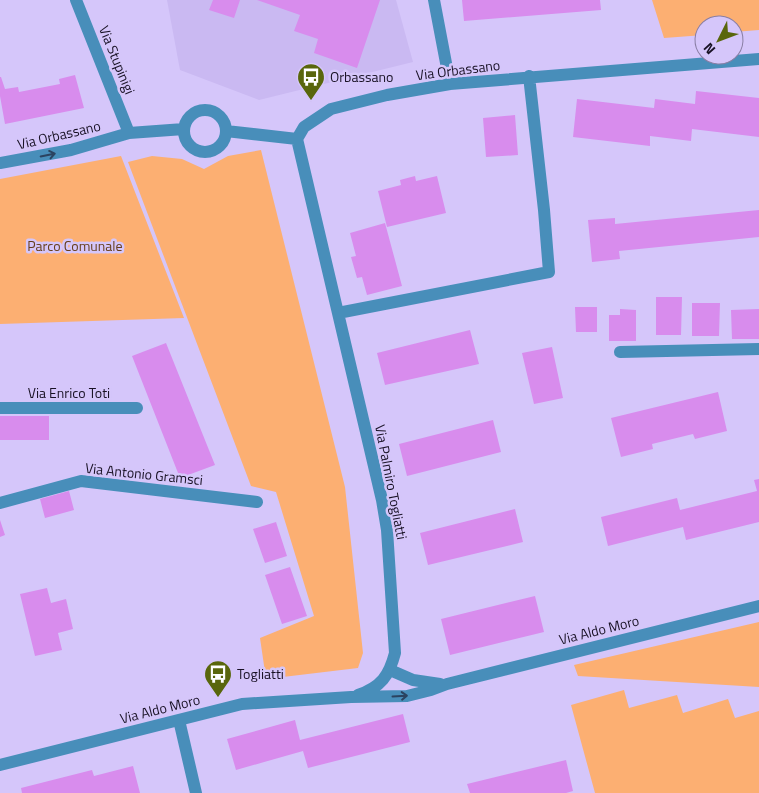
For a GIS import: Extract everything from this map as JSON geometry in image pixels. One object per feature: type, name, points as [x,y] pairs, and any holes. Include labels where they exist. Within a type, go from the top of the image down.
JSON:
[{"type":"street","name":"Via Stupinigi","points":[[76,0],[129,133]]},
{"type":"street","points":[[434,0],[450,84]]},
{"type":"street","name":"Via Orbassano","points":[[297,139],[304,127],[331,108],[387,95],[450,84],[529,76],[759,60]]},
{"type":"street","points":[[338,313],[549,272],[529,76]]},
{"type":"street","points":[[205,110],[219,115],[226,131],[222,143],[206,152],[190,146],[184,129],[188,119],[194,113],[205,110]]},
{"type":"street","name":"Via Orbassano","points":[[0,163],[71,150],[129,133],[184,129]]},
{"type":"street","points":[[226,131],[297,139]]},
{"type":"street","name":"Via Palmiro Togliatti","points":[[297,139],[387,530],[395,637],[395,653],[390,670]]},
{"type":"street","points":[[620,352],[759,348]]},
{"type":"street","name":"Via Enrico Toti","points":[[0,408],[137,408]]},
{"type":"street","name":"Via Antonio Gramsci","points":[[0,503],[82,481],[257,502]]},
{"type":"street","name":"Via Aldo Moro","points":[[0,764],[242,704],[351,697],[407,696],[447,684],[759,606]]},
{"type":"street","points":[[351,697],[370,691],[381,682],[390,670]]},
{"type":"street","name":"Via Aldo Moro","points":[[390,670],[413,680],[434,684],[447,684]]},
{"type":"street","points":[[179,720],[196,793]]},
{"type":"shaded area","points":[[167,0],[396,0],[413,62],[259,100],[180,70]]},
{"type":"green space","points":[[652,0],[759,0],[759,30],[744,31],[744,15],[694,15],[694,36],[664,38]]},
{"type":"green space","points":[[261,150],[345,487],[363,653],[358,668],[266,679],[260,638],[314,616],[276,492],[251,486],[128,162],[152,156],[182,159],[204,169],[228,156]]},
{"type":"green space","name":"Parco Comunale","points":[[121,156],[184,318],[0,324],[0,179]]},
{"type":"green space","points":[[759,622],[759,687],[578,676],[574,665]]},
{"type":"green space","points":[[624,690],[629,708],[677,695],[683,713],[728,699],[735,718],[759,711],[759,793],[595,793],[571,705]]},
{"type":"building","points":[[213,0],[240,0],[234,18],[209,10]]},
{"type":"building","points":[[257,0],[380,0],[357,68],[314,53],[318,39],[294,31],[300,15]]},
{"type":"building","points":[[462,0],[600,0],[601,10],[464,21]]},
{"type":"building","points":[[75,75],[84,108],[5,124],[0,96],[0,77],[5,89],[18,87],[19,92],[60,84],[59,79]]},
{"type":"building","points":[[696,91],[759,98],[759,137],[692,129],[691,141],[650,136],[650,146],[573,137],[577,99],[654,108],[655,99],[695,104]]},
{"type":"building","points":[[515,115],[518,155],[486,157],[483,118]]},
{"type":"building","points":[[415,176],[416,181],[437,176],[446,213],[387,227],[378,191],[401,185],[400,180]]},
{"type":"building","points":[[759,210],[759,237],[619,251],[620,259],[592,262],[588,220],[615,218],[615,224]]},
{"type":"building","points":[[385,223],[402,286],[367,295],[362,277],[357,278],[351,257],[356,256],[350,233]]},
{"type":"building","points":[[656,297],[682,297],[681,335],[656,335]]},
{"type":"building","points":[[692,303],[720,303],[719,336],[692,336]]},
{"type":"building","points":[[575,307],[597,307],[597,332],[576,332]]},
{"type":"building","points":[[620,309],[636,310],[636,341],[609,341],[609,315],[620,315]]},
{"type":"building","points":[[759,309],[759,339],[732,339],[731,310]]},
{"type":"building","points":[[470,330],[479,364],[385,385],[377,353]]},
{"type":"building","points":[[166,343],[215,465],[180,478],[132,356]]},
{"type":"building","points":[[552,347],[563,398],[534,404],[522,353]]},
{"type":"building","points":[[718,392],[727,431],[695,439],[693,434],[652,444],[653,449],[621,457],[611,418]]},
{"type":"building","points":[[0,416],[49,416],[49,440],[0,440]]},
{"type":"building","points":[[493,420],[501,452],[407,476],[399,444]]},
{"type":"building","points":[[759,479],[759,522],[686,540],[683,527],[608,546],[601,517],[677,498],[680,510],[757,491],[754,480]]},
{"type":"building","points":[[69,491],[74,510],[45,518],[40,499]]},
{"type":"building","points":[[515,509],[523,542],[428,565],[420,533]]},
{"type":"building","points":[[0,520],[5,535],[0,537]]},
{"type":"building","points":[[276,522],[287,556],[265,563],[253,529]]},
{"type":"building","points":[[290,567],[307,616],[282,624],[265,575]]},
{"type":"building","points":[[47,588],[51,603],[66,599],[73,629],[58,633],[62,650],[35,656],[20,594]]},
{"type":"building","points":[[535,596],[544,632],[450,655],[441,619]]},
{"type":"building","points":[[403,714],[410,742],[308,768],[303,751],[236,770],[227,739],[295,720],[300,740]]},
{"type":"building","points":[[566,760],[573,791],[566,793],[470,793],[467,784]]},
{"type":"building","points":[[133,766],[140,793],[22,793],[21,788],[92,770],[94,776]]},
{"type":"place","name":"Orbassano","points":[[311,101]]},
{"type":"place","name":"Togliatti","points":[[218,698]]}]
